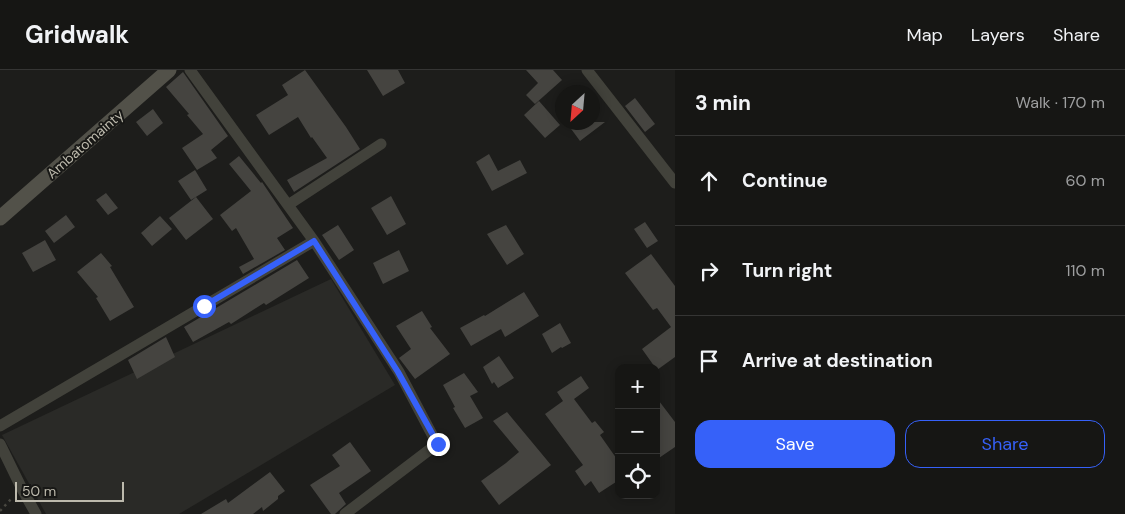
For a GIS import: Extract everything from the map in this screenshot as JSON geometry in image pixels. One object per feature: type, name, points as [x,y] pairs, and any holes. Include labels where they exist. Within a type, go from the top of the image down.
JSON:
[{"type":"main road","name":"Ambatomainty","points":[[0,218],[169,70]]},
{"type":"street","points":[[190,70],[314,241],[398,372],[438,444],[345,514]]},
{"type":"street","points":[[587,70],[675,183]]},
{"type":"street","points":[[288,205],[381,144]]},
{"type":"street","points":[[0,426],[314,241]]},
{"type":"street","points":[[0,444],[36,514]]},
{"type":"path","points":[[0,511],[22,489]]},
{"type":"shaded area","points":[[331,279],[395,385],[179,514],[46,514],[2,435]]},
{"type":"building","points":[[305,70],[360,149],[294,192],[287,180],[327,158],[311,138],[298,117],[269,135],[256,115],[288,95],[282,85]]},
{"type":"building","points":[[367,70],[398,70],[405,83],[383,96]]},
{"type":"building","points":[[526,70],[553,70],[562,80],[535,104],[526,95],[538,83]]},
{"type":"building","points":[[183,72],[228,136],[211,150],[217,158],[197,170],[182,148],[203,134],[166,87]]},
{"type":"building","points":[[635,98],[655,124],[645,132],[625,106]]},
{"type":"building","points":[[539,101],[555,119],[555,129],[545,138],[524,115]]},
{"type":"building","points":[[153,109],[163,123],[147,136],[136,122]]},
{"type":"building","points":[[572,130],[594,130],[580,141]]},
{"type":"building","points":[[489,154],[498,171],[520,160],[527,173],[492,191],[476,162]]},
{"type":"building","points":[[239,156],[262,182],[293,228],[277,238],[285,250],[243,274],[239,267],[254,259],[236,228],[232,231],[220,215],[251,191],[229,164]]},
{"type":"building","points":[[195,170],[207,190],[191,200],[178,181]]},
{"type":"building","points":[[106,193],[118,208],[108,215],[96,200]]},
{"type":"building","points":[[391,196],[406,224],[387,235],[371,208]]},
{"type":"building","points":[[196,197],[213,219],[186,240],[169,218]]},
{"type":"building","points":[[66,215],[75,227],[54,243],[45,231]]},
{"type":"building","points":[[160,216],[172,229],[152,246],[141,233]]},
{"type":"building","points":[[645,222],[658,241],[647,248],[634,229]]},
{"type":"building","points":[[338,225],[354,250],[339,260],[322,235]]},
{"type":"building","points":[[506,225],[524,254],[507,265],[487,234]]},
{"type":"building","points":[[45,240],[56,260],[33,272],[22,253]]},
{"type":"building","points":[[399,250],[409,271],[383,284],[373,263]]},
{"type":"building","points":[[101,253],[112,266],[110,267],[134,307],[110,321],[96,298],[98,297],[77,272]]},
{"type":"building","points":[[651,254],[675,286],[675,357],[660,368],[660,364],[653,364],[642,349],[671,327],[657,308],[653,310],[625,273]]},
{"type":"building","points":[[297,260],[309,278],[266,305],[264,303],[231,324],[229,322],[193,342],[184,327]]},
{"type":"building","points":[[524,292],[539,316],[505,337],[501,329],[471,346],[460,328],[485,316]]},
{"type":"building","points":[[422,311],[432,327],[430,328],[450,354],[415,379],[399,358],[411,349],[396,326]]},
{"type":"building","points":[[560,323],[571,343],[552,353],[542,334]]},
{"type":"building","points":[[166,337],[175,357],[137,379],[128,360]]},
{"type":"building","points":[[499,356],[514,378],[498,388],[494,382],[492,384],[483,367]]},
{"type":"building","points":[[464,373],[478,392],[470,396],[483,418],[465,428],[453,408],[455,407],[443,385]]},
{"type":"building","points":[[581,376],[589,388],[574,399],[592,423],[595,421],[604,432],[600,435],[615,456],[615,483],[599,493],[591,481],[585,486],[575,471],[583,465],[545,414],[563,401],[557,392]]},
{"type":"building","points":[[660,402],[675,422],[675,447],[660,457]]},
{"type":"building","points":[[507,412],[551,465],[499,505],[481,481],[519,452],[493,421]]},
{"type":"building","points":[[350,442],[371,471],[339,493],[346,504],[335,514],[331,514],[310,485],[340,466],[332,455]]},
{"type":"building","points":[[270,472],[285,491],[263,511],[262,507],[253,514],[201,514],[226,499],[228,503]]},
{"type":"route","points":[[204,306],[314,241],[398,372],[438,444]]}]
